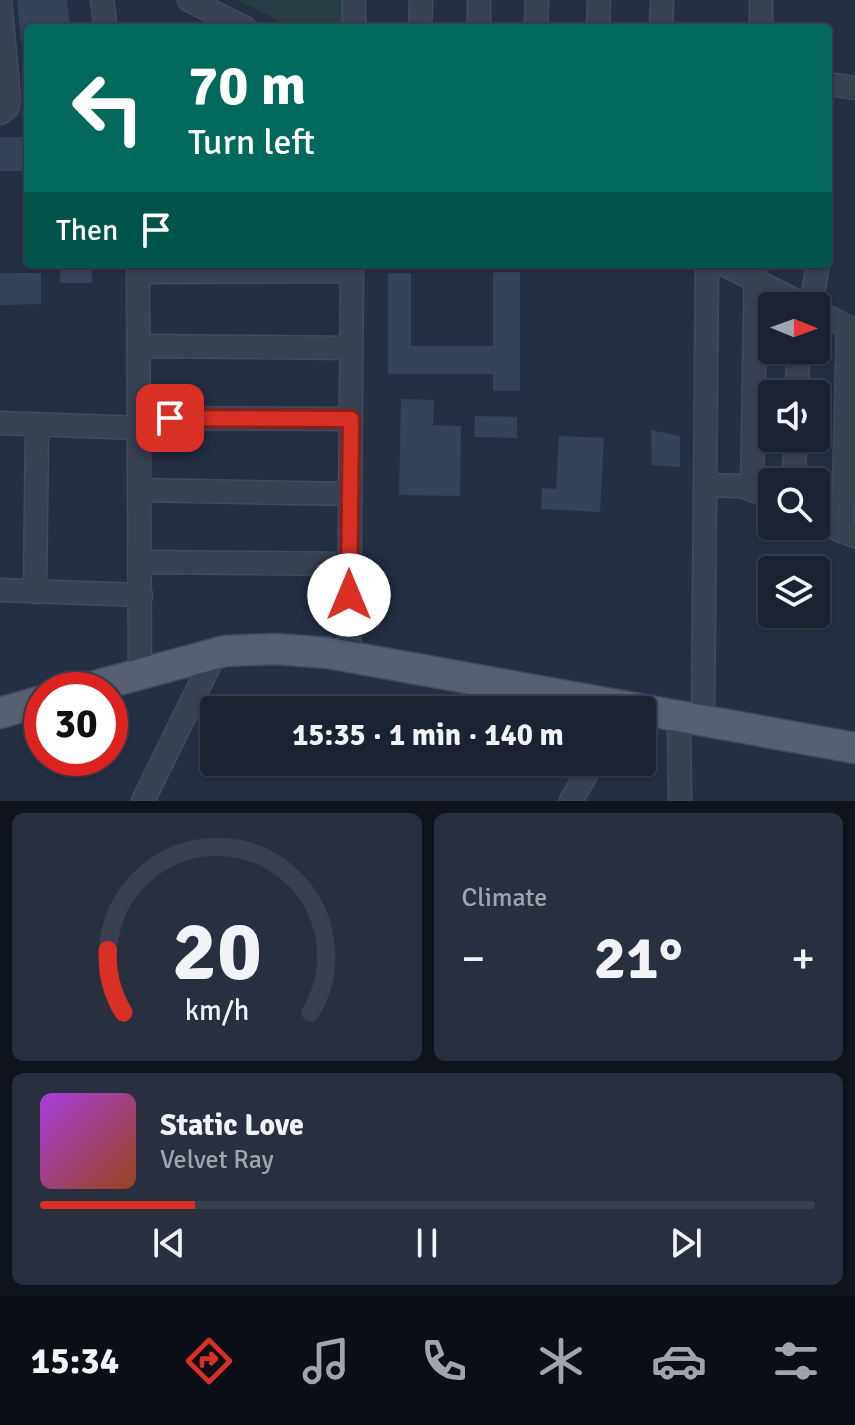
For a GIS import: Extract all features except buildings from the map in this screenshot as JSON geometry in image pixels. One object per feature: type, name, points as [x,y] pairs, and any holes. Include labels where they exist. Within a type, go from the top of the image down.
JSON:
[{"type":"main road","points":[[128,685],[210,659],[225,651],[276,649],[349,656],[548,696]]},
{"type":"main road","points":[[128,676],[210,659],[276,657],[327,661],[534,696]]},
{"type":"main road","points":[[0,713],[24,706]]},
{"type":"main road","points":[[0,722],[24,715]]},
{"type":"main road","points":[[656,716],[855,748]]},
{"type":"main road","points":[[691,722],[855,757]]},
{"type":"street","points":[[0,0],[9,97],[8,107],[0,113]]},
{"type":"street","points":[[102,0],[105,24]]},
{"type":"street","points":[[354,0],[354,24]]},
{"type":"street","points":[[420,24],[421,0]]},
{"type":"street","points":[[479,0],[479,24]]},
{"type":"street","points":[[536,24],[537,0]]},
{"type":"street","points":[[598,24],[599,0]]},
{"type":"street","points":[[661,24],[662,0]]},
{"type":"street","points":[[761,0],[761,24]]},
{"type":"street","points":[[200,3],[238,24]]},
{"type":"street","points":[[832,85],[855,88]]},
{"type":"street","points":[[140,673],[138,268],[352,268],[349,656]]},
{"type":"street","points":[[680,801],[691,722],[705,485],[707,268]]},
{"type":"street","points":[[812,292],[817,268]]},
{"type":"street","points":[[756,272],[787,292]]},
{"type":"street","points":[[756,272],[761,468]]},
{"type":"street","points":[[830,318],[851,329],[849,534],[830,526]]},
{"type":"street","points":[[139,346],[351,348]]},
{"type":"street","points":[[0,423],[37,425],[351,419]]},
{"type":"street","points":[[35,592],[37,425]]},
{"type":"street","points":[[705,485],[758,492]]},
{"type":"street","points":[[140,490],[350,494]]},
{"type":"street","points":[[141,562],[349,564]]},
{"type":"street","points":[[0,590],[141,595]]},
{"type":"street","points":[[143,801],[210,659]]},
{"type":"street","points":[[571,801],[585,776]]},
{"type":"green space","points":[[237,0],[343,0],[343,24],[286,24]]},
{"type":"route","points":[[170,418],[351,419],[349,595]]}]
